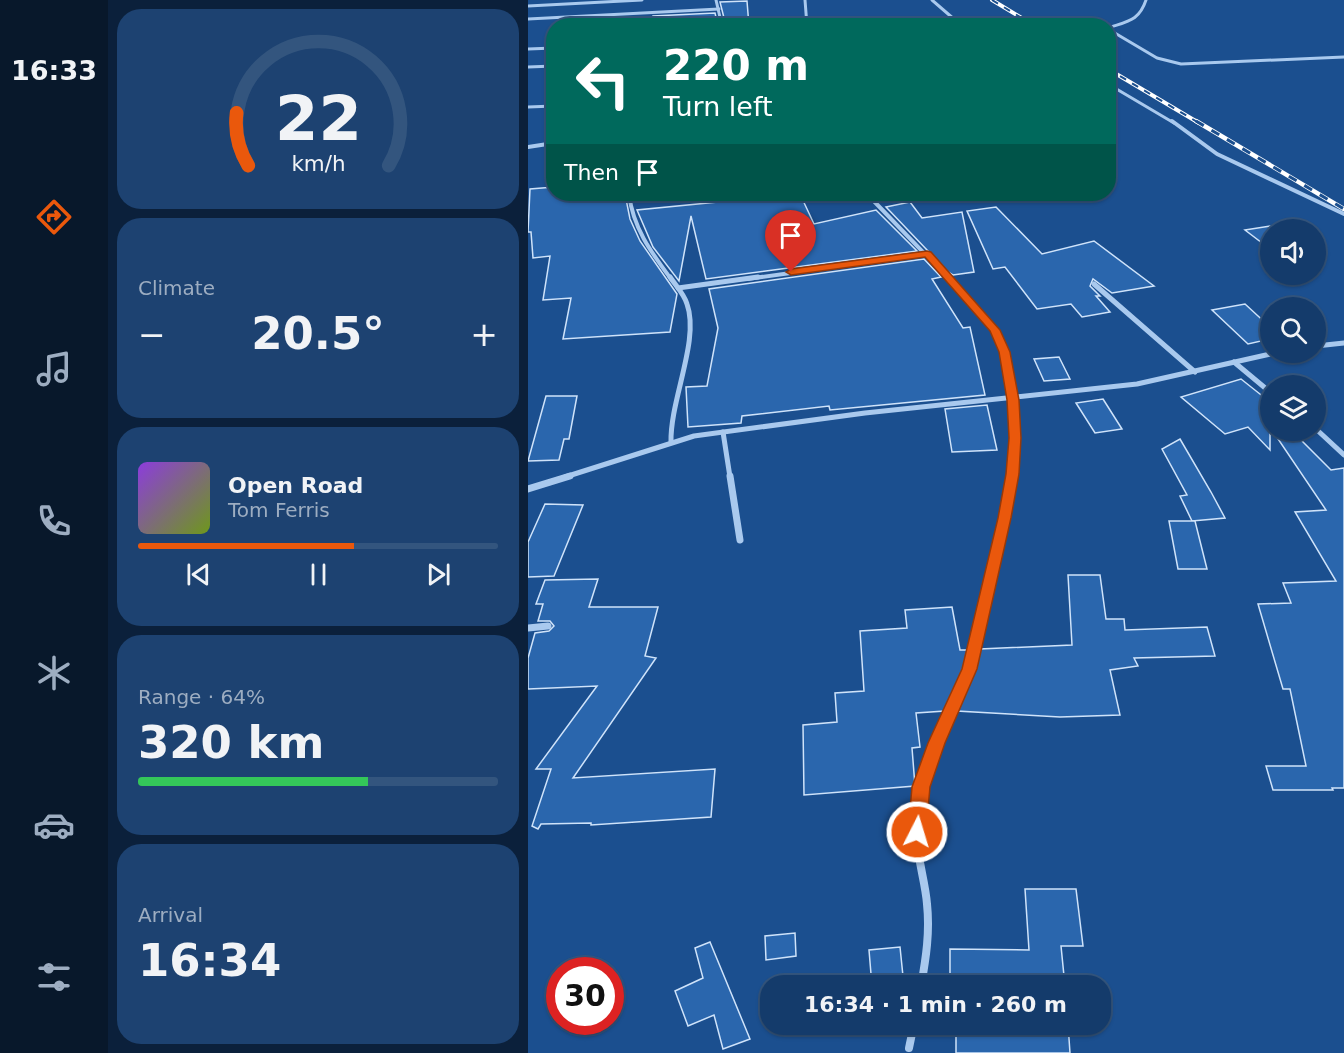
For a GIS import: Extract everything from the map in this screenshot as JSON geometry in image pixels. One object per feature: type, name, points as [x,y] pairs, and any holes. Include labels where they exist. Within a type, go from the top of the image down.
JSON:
[{"type":"street","points":[[528,6],[642,0]]},
{"type":"street","points":[[716,0],[721,18]]},
{"type":"street","points":[[805,0],[806,18]]},
{"type":"street","points":[[932,0],[953,18]]},
{"type":"street","points":[[1116,25],[1134,19],[1142,13],[1146,0]]},
{"type":"street","points":[[547,18],[719,9]]},
{"type":"street","points":[[528,19],[546,18]]},
{"type":"street","points":[[1116,33],[1157,58],[1181,64],[1344,57]]},
{"type":"street","points":[[528,49],[546,48]]},
{"type":"street","points":[[528,68],[546,67]]},
{"type":"street","points":[[1116,89],[1157,112],[1217,154],[1302,192],[1344,214]]},
{"type":"street","points":[[528,107],[546,106]]},
{"type":"street","points":[[528,147],[546,144]]},
{"type":"street","points":[[630,201],[641,238],[678,288],[687,304],[691,320],[690,340],[671,416],[670,442]]},
{"type":"street","points":[[874,201],[927,254],[995,330],[1005,352],[1013,400],[1015,438],[1012,474],[978,637],[970,669],[936,743],[921,787],[917,832],[920,870],[927,903],[928,949],[923,975]]},
{"type":"street","points":[[678,288],[927,254]]},
{"type":"street","points":[[1094,284],[1195,372]]},
{"type":"street","points":[[1326,345],[1344,343]]},
{"type":"street","points":[[528,489],[670,442],[723,432],[866,413],[1013,400],[1137,384],[1260,356]]},
{"type":"street","points":[[1234,362],[1260,384]]},
{"type":"street","points":[[723,432],[740,540]]},
{"type":"street","points":[[1326,438],[1344,455]]},
{"type":"street","points":[[528,628],[548,626]]},
{"type":"street","points":[[909,1048],[912,1035]]},
{"type":"building","points":[[747,1],[748,18],[724,18],[720,2]]},
{"type":"building","points":[[715,13],[716,18],[653,18],[653,16]]},
{"type":"building","points":[[546,188],[546,201],[626,201],[630,219],[640,241],[677,294],[670,332],[563,339],[571,298],[543,300],[550,256],[533,258],[531,232],[528,232],[530,189]]},
{"type":"building","points":[[729,201],[803,201],[814,224],[876,210],[917,251],[706,279],[691,216],[679,281],[653,247],[637,210]]},
{"type":"building","points":[[910,202],[922,218],[962,212],[974,272],[953,275],[948,272],[886,207]]},
{"type":"building","points":[[996,207],[1042,254],[1094,241],[1154,286],[1112,293],[1093,279],[1090,286],[1100,296],[1096,296],[1110,312],[1082,317],[1071,304],[1037,309],[1005,267],[993,269],[967,211]]},
{"type":"building","points":[[1260,228],[1260,241],[1245,230]]},
{"type":"building","points":[[924,259],[941,277],[932,279],[963,328],[970,327],[985,395],[830,410],[829,406],[742,416],[741,423],[688,427],[686,387],[707,386],[718,328],[709,289]]},
{"type":"building","points":[[1245,304],[1260,318],[1260,341],[1248,344],[1212,310]]},
{"type":"building","points":[[1059,357],[1070,379],[1044,381],[1034,359]]},
{"type":"building","points":[[1241,379],[1260,394],[1260,440],[1248,427],[1225,434],[1181,397]]},
{"type":"building","points":[[546,396],[577,396],[569,439],[564,439],[559,460],[528,461]]},
{"type":"building","points":[[1103,399],[1122,429],[1095,433],[1076,403]]},
{"type":"building","points":[[987,405],[997,450],[952,452],[945,409]]},
{"type":"building","points":[[1180,439],[1225,518],[1192,521],[1180,496],[1187,495],[1162,449]]},
{"type":"building","points":[[1261,441],[1270,441],[1270,450]]},
{"type":"building","points":[[1279,441],[1302,441],[1331,470],[1344,468],[1344,788],[1273,790],[1266,766],[1306,766],[1290,689],[1283,689],[1258,604],[1291,603],[1283,583],[1336,581],[1295,512],[1326,510]]},
{"type":"building","points":[[545,504],[583,505],[554,576],[528,577],[528,542]]},
{"type":"building","points":[[1169,521],[1195,521],[1207,569],[1178,569]]},
{"type":"building","points":[[1068,575],[1100,575],[1106,619],[1124,619],[1125,630],[1207,627],[1215,656],[1134,658],[1138,666],[1110,670],[1120,715],[1060,717],[957,711],[975,671],[980,649],[1072,645]]},
{"type":"building","points":[[598,579],[589,607],[658,607],[645,656],[656,658],[573,778],[715,769],[711,817],[591,825],[591,823],[541,824],[538,829],[532,826],[551,769],[536,769],[597,686],[528,689],[528,658],[535,633],[549,631],[554,626],[550,621],[538,621],[543,604],[536,604],[545,580]]},
{"type":"building","points":[[952,607],[960,650],[968,650],[965,667],[945,711],[916,713],[920,747],[912,748],[915,786],[804,795],[803,725],[837,722],[835,693],[864,691],[860,631],[907,628],[905,610]]},
{"type":"building","points":[[1025,889],[1076,889],[1083,946],[1061,946],[1064,975],[950,975],[950,949],[1029,950]]},
{"type":"building","points":[[795,933],[796,956],[766,960],[765,936]]},
{"type":"building","points":[[710,942],[750,1039],[723,1049],[714,1015],[688,1026],[675,991],[703,978],[695,948]]},
{"type":"building","points":[[900,947],[903,975],[871,975],[869,950]]},
{"type":"building","points":[[956,1035],[1069,1035],[1070,1053],[956,1053]]},
{"type":"railway","points":[[992,0],[1022,18]]},
{"type":"railway","points":[[1116,74],[1199,123]]},
{"type":"railway","points":[[1196,121],[1344,209]]},
{"type":"route","points":[[791,272],[927,254],[995,330],[1005,352],[1013,400],[1015,438],[1005,518],[970,669],[936,743],[921,787],[917,832]]}]
